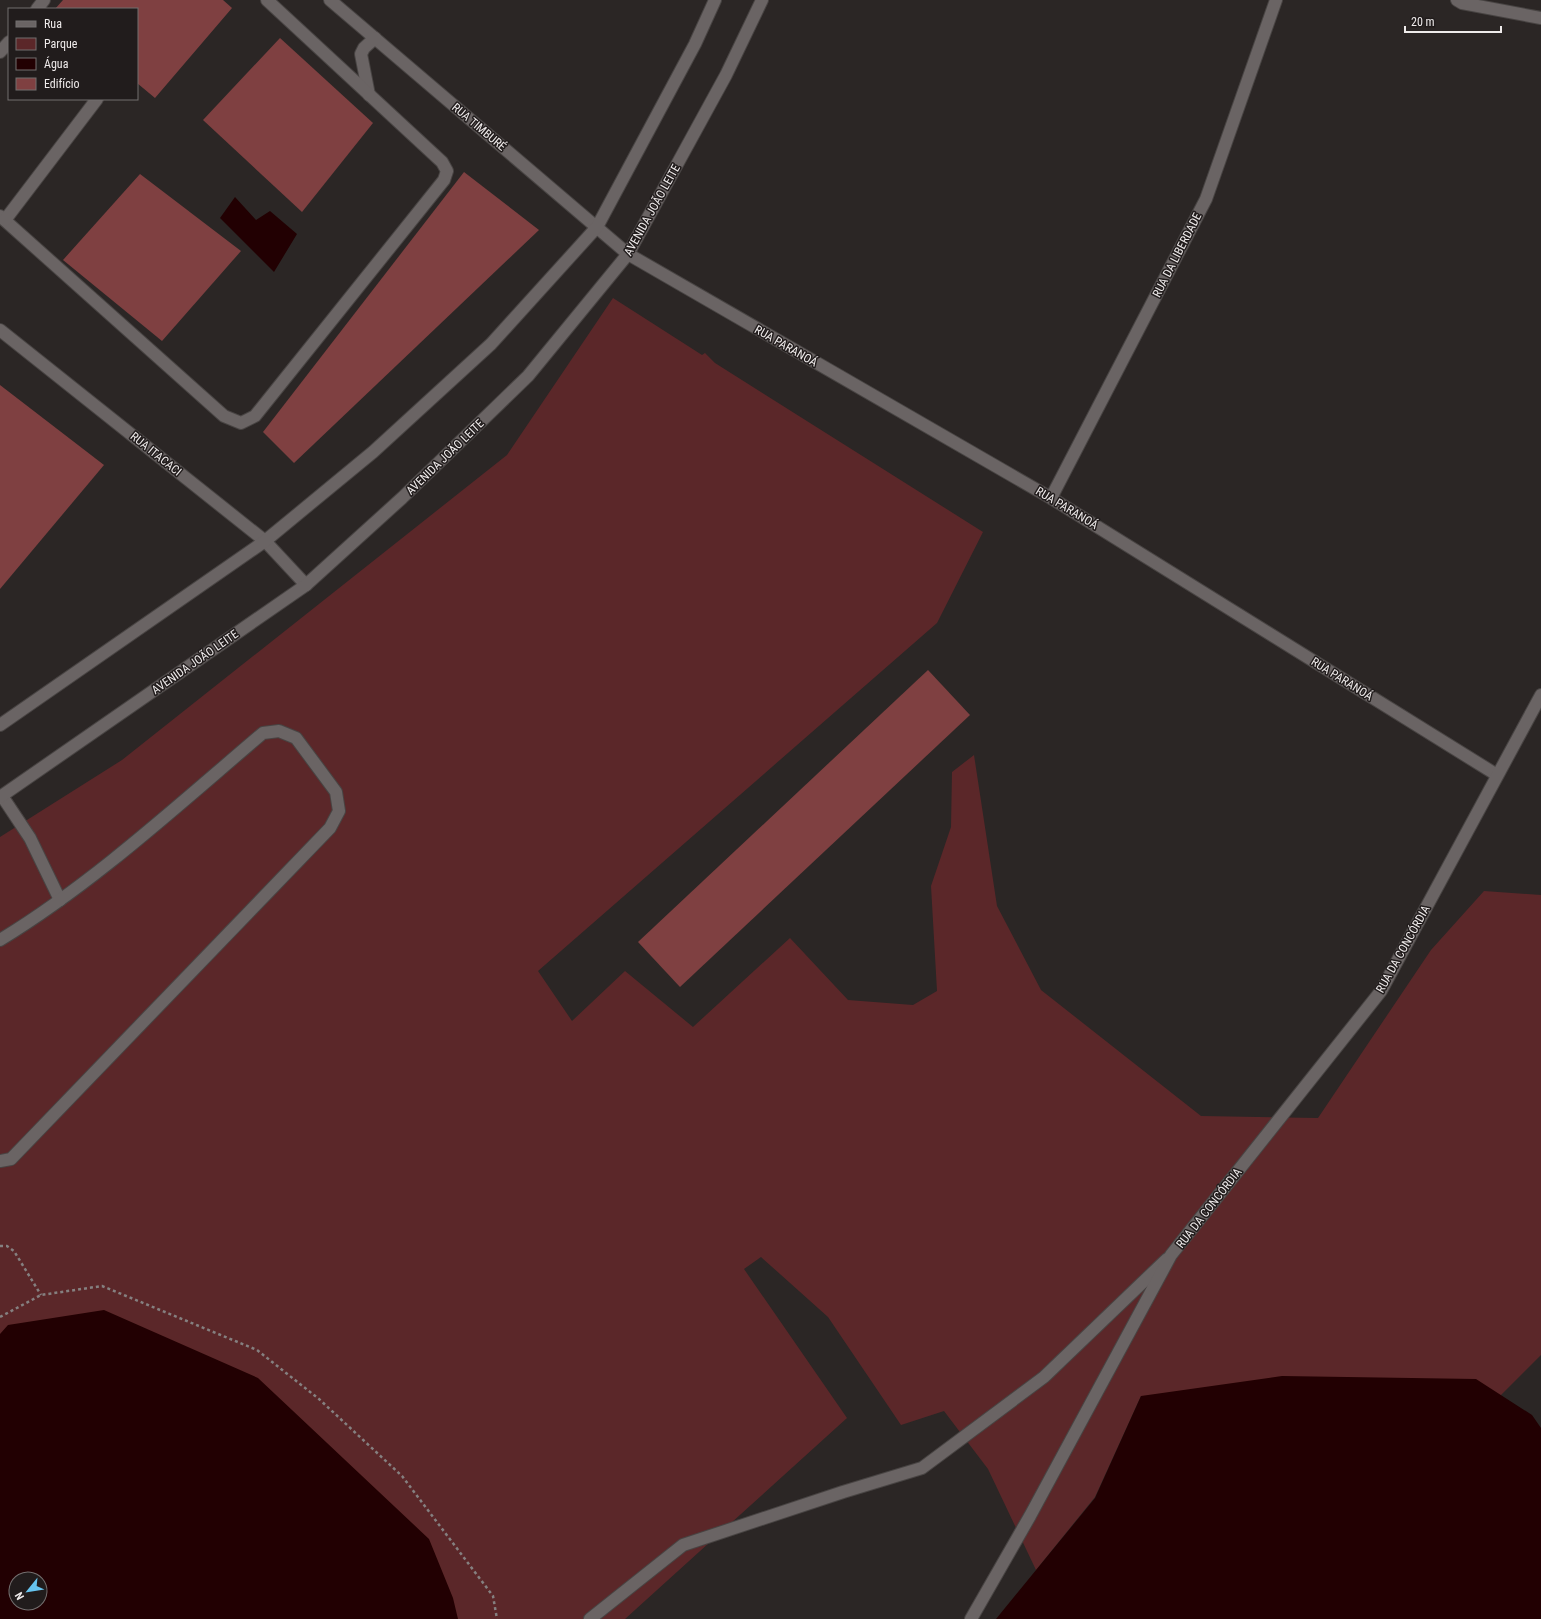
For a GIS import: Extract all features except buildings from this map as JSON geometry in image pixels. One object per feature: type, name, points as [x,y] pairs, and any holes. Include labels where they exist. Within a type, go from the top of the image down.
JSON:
[{"type":"street","points":[[38,8],[44,0]]},
{"type":"street","points":[[95,100],[3,218],[224,416],[241,423],[254,416],[444,180],[447,171],[442,162],[267,0]]},
{"type":"street","name":"RUA TIMBURÉ","points":[[330,0],[628,254]]},
{"type":"street","points":[[0,725],[265,541],[373,452],[491,344],[597,227],[695,44],[715,0]]},
{"type":"street","name":"AVENIDA JOÃO LEITE","points":[[1,796],[306,586],[402,498],[528,376],[628,254],[726,75],[762,0]]},
{"type":"street","name":"RUA DA LIBERDADE","points":[[1051,498],[1206,200],[1276,0]]},
{"type":"street","points":[[1458,0],[1462,3],[1541,18]]},
{"type":"street","points":[[369,95],[361,54],[364,48],[375,38]]},
{"type":"street","points":[[0,52],[8,43]]},
{"type":"street","name":"RUA PARANOÁ","points":[[628,254],[1051,498],[1497,775]]},
{"type":"street","name":"RUA ITACACI","points":[[0,330],[265,541],[306,586]]},
{"type":"street","name":"RUA DA CONCÓRDIA","points":[[1171,1255],[1381,991],[1541,695]]},
{"type":"street","points":[[0,940],[60,900],[116,859],[263,733],[279,731],[296,738],[336,792],[339,811],[330,828],[11,1159],[0,1161]]},
{"type":"street","points":[[1,796],[30,838],[60,900]]},
{"type":"street","points":[[590,1619],[683,1545],[843,1492],[922,1468],[1044,1377],[1171,1255]]},
{"type":"street","points":[[971,1619],[1030,1516],[1171,1255]]},
{"type":"path","points":[[0,1246],[6,1246],[14,1251],[41,1295]]},
{"type":"path","points":[[0,1317],[41,1295],[102,1286],[257,1350],[319,1399],[402,1476],[493,1596],[496,1619]]},
{"type":"green space","points":[[613,298],[702,355],[705,353],[715,363],[983,532],[937,623],[538,971],[572,1021],[625,971],[693,1027],[790,938],[848,1000],[913,1005],[937,991],[931,886],[951,827],[952,772],[974,755],[997,906],[1041,990],[1201,1116],[1318,1118],[1431,950],[1484,891],[1541,895],[1541,1355],[1501,1395],[1141,1396],[1095,1497],[1036,1570],[988,1469],[944,1411],[901,1425],[828,1317],[761,1257],[744,1269],[847,1418],[625,1619],[0,1619],[0,837],[122,760],[507,455]]},
{"type":"water","points":[[235,197],[256,220],[270,211],[297,234],[274,272],[220,218]]},
{"type":"water","points":[[104,1310],[258,1378],[429,1539],[453,1598],[458,1619],[0,1619],[0,1334],[8,1325]]},
{"type":"water","points":[[1282,1376],[1476,1379],[1532,1415],[1541,1428],[1541,1619],[996,1619],[1095,1498],[1141,1396]]}]
